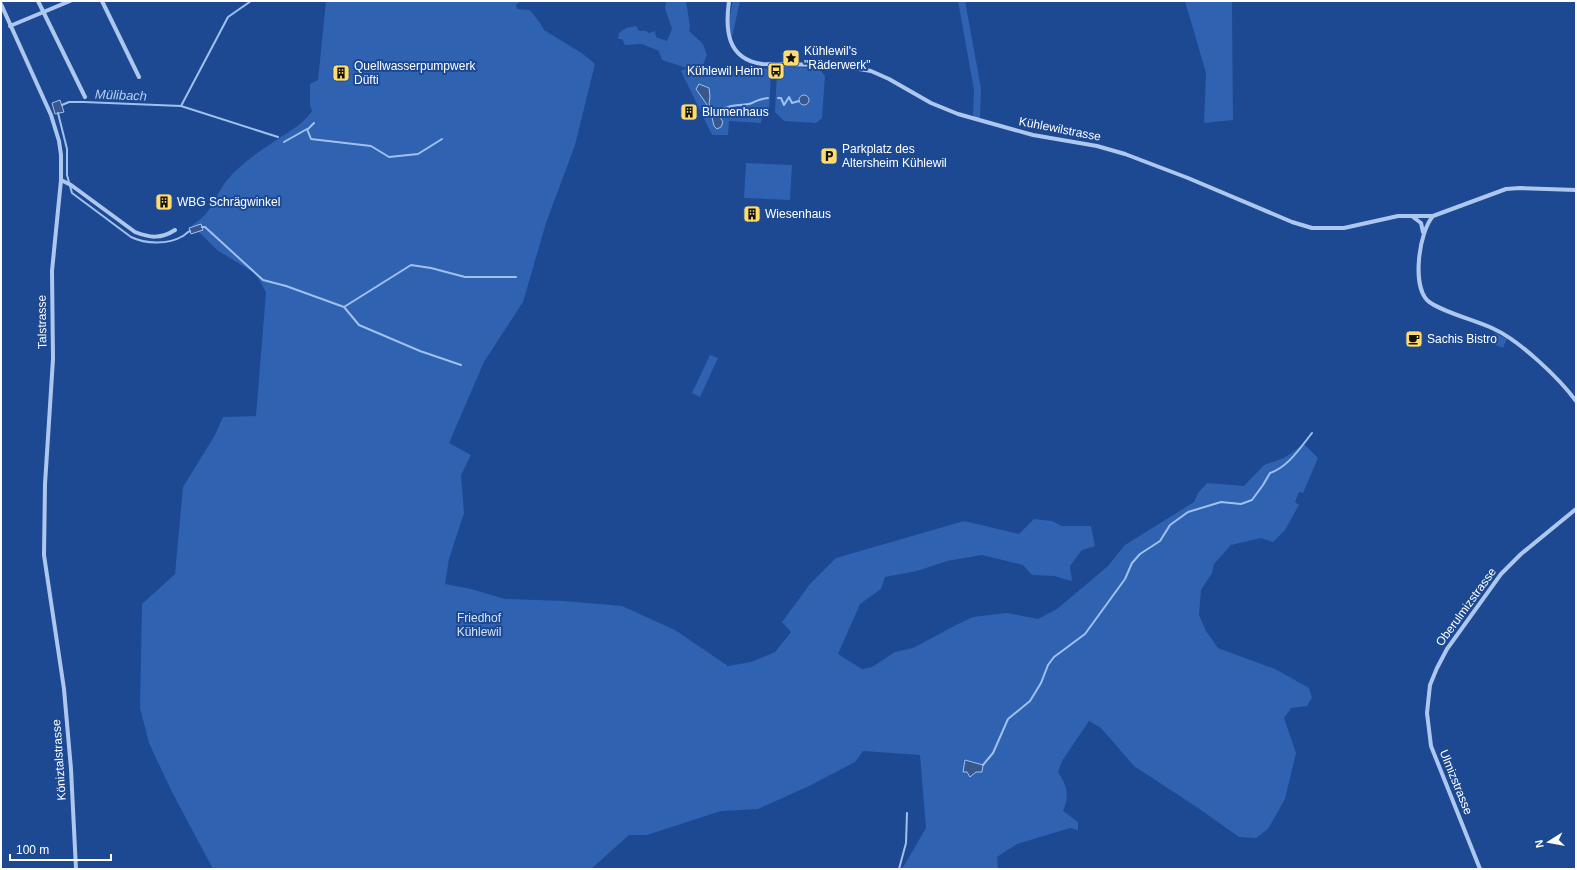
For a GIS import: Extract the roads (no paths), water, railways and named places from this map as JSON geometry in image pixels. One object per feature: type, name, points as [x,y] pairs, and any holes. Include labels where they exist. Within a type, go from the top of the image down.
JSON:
[{"type":"street","points":[[38,1],[85,97]]},
{"type":"street","points":[[10,26],[70,1]]},
{"type":"street","points":[[102,1],[139,77]]},
{"type":"street","name":"Kühlewilstrasse","points":[[729,1],[727,22],[729,38],[738,54],[750,61],[766,64],[841,66],[871,71],[889,78],[931,103],[958,114],[1033,135],[1097,146],[1132,156],[1305,227],[1339,229],[1389,217],[1433,216],[1506,189],[1576,190]]},
{"type":"street","name":"Talstrasse","points":[[1,4],[56,129],[61,155],[61,180],[52,271],[53,359],[45,484],[44,530],[46,577],[58,651]]},
{"type":"street","points":[[61,180],[71,185],[135,232],[144,236],[159,237],[175,230]]},
{"type":"street","points":[[1423,232],[1433,216]]},
{"type":"street","points":[[1413,217],[1421,223],[1423,232],[1420,272],[1422,290],[1428,301],[1435,306],[1482,323],[1502,333],[1544,366],[1563,385],[1576,401]]},
{"type":"street","name":"Oberulmizstrasse","points":[[1428,700],[1433,676],[1441,660],[1489,589],[1501,574],[1521,554],[1576,509]]},
{"type":"street","name":"Köniztalstrasse","points":[[58,651],[71,769],[76,869]]},
{"type":"street","name":"Ulmizstrasse","points":[[1428,700],[1427,713],[1431,746],[1480,869]]},
{"type":"waterway","points":[[181,106],[228,17],[251,1]]},
{"type":"waterway","points":[[778,98],[781,98],[784,105],[789,97],[792,103],[799,101]]},
{"type":"waterway","points":[[728,107],[749,104],[768,98]]},
{"type":"waterway","name":"Mülibach","points":[[62,105],[69,102],[84,102],[181,106],[278,137]]},
{"type":"waterway","points":[[58,113],[67,149],[67,175],[72,193],[131,237],[143,241],[171,241],[190,231]]},
{"type":"waterway","points":[[308,129],[314,123]]},
{"type":"waterway","points":[[284,142],[307,129],[311,139],[371,146],[389,157],[418,154],[442,139]]},
{"type":"waterway","points":[[202,227],[205,227],[263,280],[286,286],[344,307],[359,325],[420,351],[461,365]]},
{"type":"waterway","points":[[344,307],[411,265],[431,268],[465,277],[516,277]]},
{"type":"waterway","points":[[983,765],[993,753],[1008,719],[1030,701],[1041,683],[1048,665],[1054,657],[1085,634],[1125,579],[1132,563],[1140,554],[1160,541],[1170,525],[1188,512],[1221,502],[1241,504],[1252,500],[1270,473],[1288,462],[1312,433]]},
{"type":"waterway","points":[[899,869],[906,843],[907,813]]},
{"type":"place","name":"Kühlewil's \"Räderwerk\"","points":[[791,58]]},
{"type":"place","name":"Kühlewil Heim","points":[[776,71]]},
{"type":"place","name":"Quellwasserpumpwerk Düfti","points":[[341,73]]},
{"type":"place","name":"Blumenhaus","points":[[689,112]]},
{"type":"place","name":"Parkplatz des Altersheim Kühlewil","points":[[829,156]]},
{"type":"place","name":"WBG Schrägwinkel","points":[[164,202]]},
{"type":"place","name":"Wiesenhaus","points":[[752,214]]},
{"type":"place","name":"Sachis Bistro","points":[[1414,339]]},
{"type":"park label","name":"Friedhof Kühlewil","points":[[479,625]]}]
